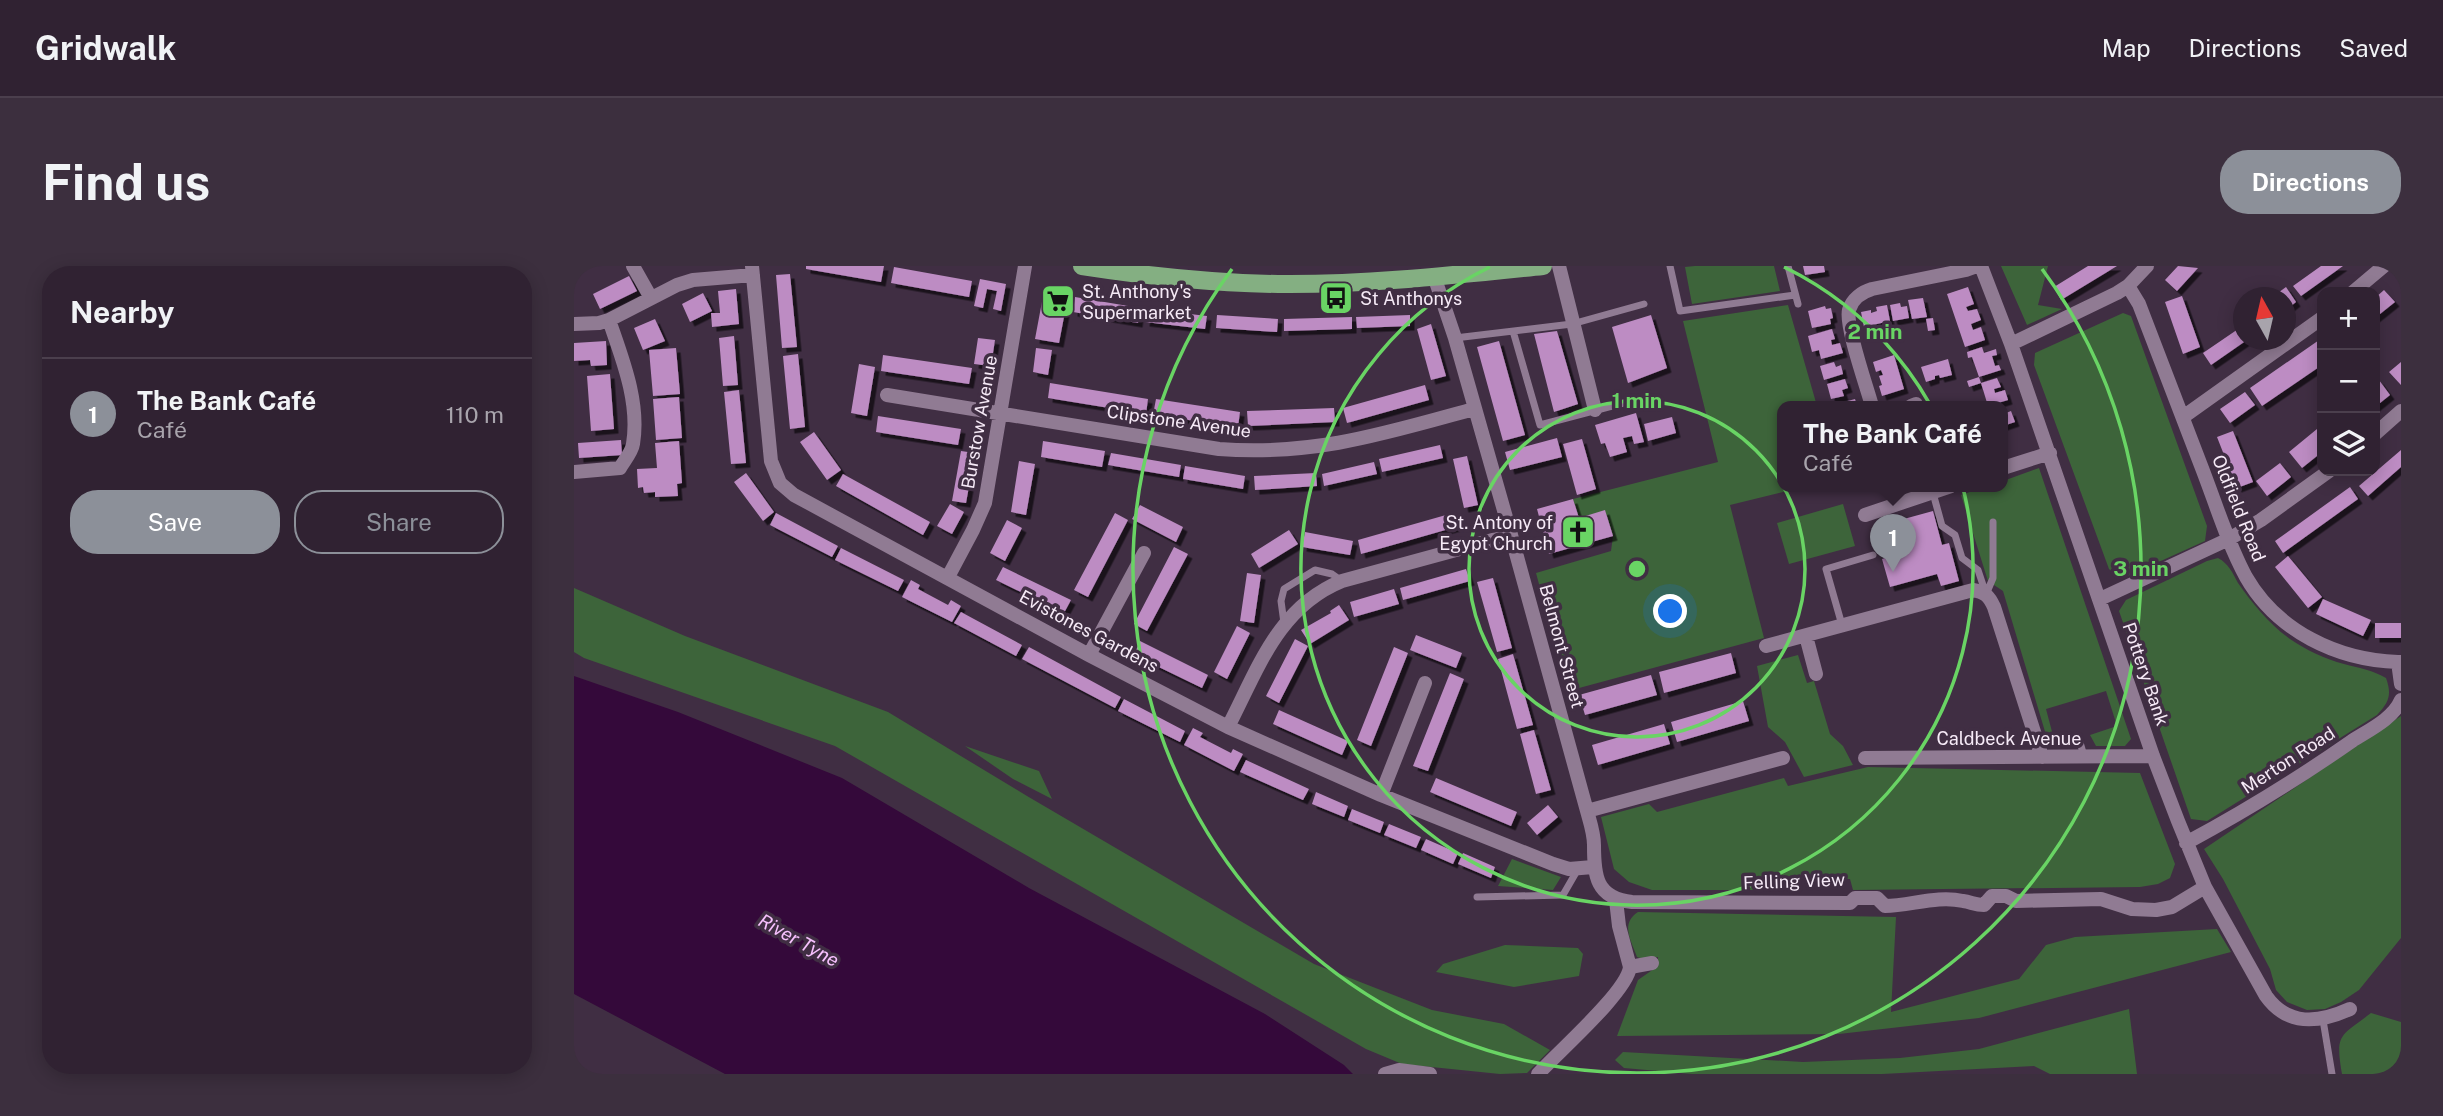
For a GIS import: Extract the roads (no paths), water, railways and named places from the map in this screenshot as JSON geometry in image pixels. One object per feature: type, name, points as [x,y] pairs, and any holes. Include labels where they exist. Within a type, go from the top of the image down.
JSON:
[{"type":"main road","points":[[1082,266],[1322,284],[1543,266]]},
{"type":"street","points":[[633,266],[651,298]]},
{"type":"street","name":"Burstow Avenue","points":[[948,577],[974,530],[985,503],[1025,266]]},
{"type":"street","points":[[1559,266],[1595,410]]},
{"type":"street","points":[[1871,401],[1849,318],[1854,300],[1872,289],[1979,266]]},
{"type":"street","name":"Pottery Bank","points":[[1979,266],[2011,344],[2050,453],[2153,755],[2205,887],[2271,1002],[2280,1010],[2300,1019],[2323,1020]]},
{"type":"street","points":[[2011,344],[2129,286],[2147,266]]},
{"type":"street","points":[[2359,287],[2384,266]]},
{"type":"street","points":[[574,324],[609,320],[685,282],[753,270]]},
{"type":"street","name":"Evistones Gardens","points":[[753,270],[771,461],[780,483],[794,495],[1089,655],[1228,726],[1381,795],[1553,864],[1569,869],[1593,867]]},
{"type":"street","name":"Belmont Street","points":[[1434,276],[1455,338],[1587,811],[1593,835],[1593,867]]},
{"type":"street","name":"Oldfield Road","points":[[2129,286],[2139,304],[2229,539],[2254,589],[2288,625],[2318,644],[2383,662],[2399,662]]},
{"type":"street","points":[[574,472],[620,468],[633,447],[634,418],[627,372],[609,320]]},
{"type":"street","points":[[2183,417],[2317,322]]},
{"type":"street","name":"Clipstone Avenue","points":[[887,395],[1219,449],[1269,451],[1328,446],[1360,440],[1474,409]]},
{"type":"street","points":[[2380,430],[2401,411]]},
{"type":"street","points":[[2008,466],[2050,453]]},
{"type":"street","points":[[2100,599],[2229,539],[2261,520],[2322,476]]},
{"type":"street","points":[[1865,515],[1933,493]]},
{"type":"street","points":[[1228,726],[1284,624],[1317,593],[1342,582],[1511,535]]},
{"type":"street","points":[[1089,655],[1143,552]]},
{"type":"street","points":[[1766,646],[1973,590],[1987,593],[1994,607],[2042,757]]},
{"type":"street","points":[[1806,636],[1816,674]]},
{"type":"street","points":[[2399,662],[2401,684]]},
{"type":"street","points":[[1381,795],[1425,683]]},
{"type":"street","name":"Merton Road","points":[[2186,843],[2254,805],[2334,754],[2389,716],[2401,700]]},
{"type":"street","name":"Caldbeck Avenue","points":[[1865,758],[2153,755]]},
{"type":"street","points":[[1587,811],[1783,758]]},
{"type":"street","points":[[1538,1074],[1614,996],[1625,983],[1630,967],[1619,926],[1616,900],[1598,881],[1593,867]]},
{"type":"street","name":"Felling View","points":[[1616,900],[1850,903],[1855,898],[1877,898],[1885,906],[1903,906],[1913,902],[1963,901],[1984,905],[1992,896],[2006,896],[2016,901],[2106,899],[2132,909],[2148,910],[2172,907],[2205,887]]},
{"type":"street","points":[[1630,967],[1652,963]]},
{"type":"street","points":[[2323,1020],[2350,1009]]},
{"type":"street","points":[[1385,1074],[1399,1070],[1430,1074]]},
{"type":"lane","points":[[1670,266],[1680,311],[1795,295]]},
{"type":"lane","points":[[1788,266],[1798,304]]},
{"type":"lane","points":[[1455,338],[1572,324],[1644,304]]},
{"type":"lane","points":[[1513,331],[1540,425],[1635,400]]},
{"type":"lane","points":[[1933,493],[1942,526],[1955,535],[1962,558],[1978,570],[1987,593]]},
{"type":"lane","points":[[1987,593],[1993,578],[1993,522]]},
{"type":"lane","points":[[1842,626],[1826,569],[1873,555]]},
{"type":"lane","points":[[1284,624],[1281,601],[1284,589],[1315,570],[1332,574],[1342,582]]},
{"type":"lane","points":[[2079,739],[2085,756]]},
{"type":"lane","points":[[1477,897],[1563,895],[1578,868]]},
{"type":"lane","points":[[2323,1020],[2332,1074]]},
{"type":"water","name":"River Tyne","points":[[574,676],[678,712],[842,778],[1029,888],[1265,1014],[1344,1065],[1353,1074],[725,1074],[574,994]]},
{"type":"place","name":"St Anthonys","points":[[1336,298]]},
{"type":"place","name":"St. Anthony's Supermarket","points":[[1058,301]]},
{"type":"place","name":"St. Antony of Egypt Church","points":[[1578,532]]},
{"type":"place","name":"The Bank Café","points":[[1893,572]]}]
